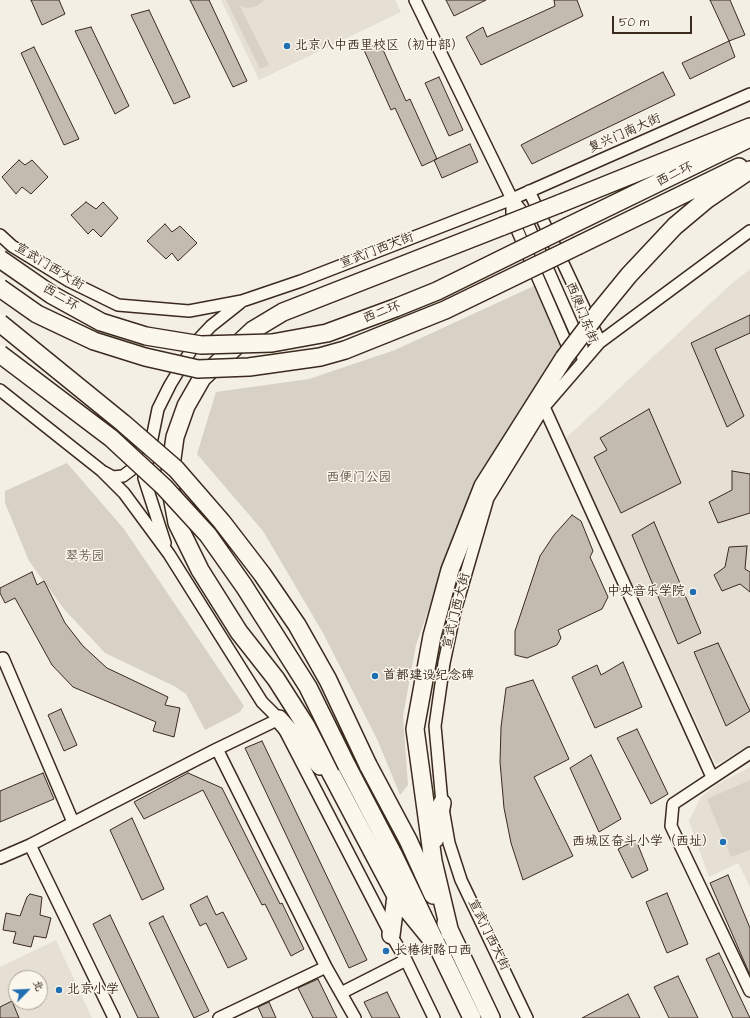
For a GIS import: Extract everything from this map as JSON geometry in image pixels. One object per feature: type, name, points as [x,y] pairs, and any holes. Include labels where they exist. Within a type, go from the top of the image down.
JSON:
[{"type":"highway","points":[[440,950],[396,896],[306,726],[276,679],[239,632],[200,570],[178,523],[169,480],[175,438],[186,406],[202,378],[253,330],[283,312],[750,128]]},
{"type":"highway","name":"西二环","points":[[0,259],[52,295],[102,322],[146,336],[201,344],[272,343],[327,333],[437,291],[750,138]]},
{"type":"highway","name":"西二环","points":[[0,288],[37,314],[94,341],[145,357],[198,369],[249,367],[313,358],[345,350],[445,310],[750,162]]},
{"type":"highway","points":[[450,933],[433,861],[415,729],[432,636],[440,603],[466,527],[483,486],[564,358],[629,275],[675,226],[706,200],[750,170]]},
{"type":"highway","points":[[0,324],[118,418],[176,469],[222,522],[262,574],[297,625],[328,680],[368,765],[408,840],[450,933],[491,1018]]},
{"type":"highway","points":[[0,354],[111,438],[164,487],[208,535],[244,586],[308,687],[440,950],[472,1018]]},
{"type":"highway","points":[[279,719],[340,789]]},
{"type":"highway","points":[[433,861],[436,832],[442,803]]},
{"type":"highway","points":[[391,935],[396,896]]},
{"type":"street","name":"西便门东街","points":[[415,0],[512,198],[523,213],[536,241],[582,347],[583,362]]},
{"type":"street","name":"复兴门南大街","points":[[512,198],[750,94]]},
{"type":"street","points":[[529,191],[600,342]]},
{"type":"street","name":"宣武门西大街","points":[[0,234],[12,246],[69,281],[118,305],[189,311],[242,301],[301,281],[512,198]]},
{"type":"street","points":[[583,362],[600,342],[750,231]]},
{"type":"street","name":"宣武门西大街","points":[[169,554],[144,478],[158,409],[189,352],[201,335],[242,301]]},
{"type":"street","name":"宣武门西大街","points":[[527,1018],[461,880],[449,843],[442,803],[434,726],[444,663],[455,611],[488,498],[544,407],[583,362]]},
{"type":"street","name":"宣武门西大街","points":[[0,390],[102,471],[124,493],[169,554],[262,702],[279,719],[391,935],[406,960],[434,1018]]},
{"type":"street","points":[[544,407],[712,777]]},
{"type":"street","points":[[102,471],[114,477],[123,476],[149,456]]},
{"type":"street","points":[[0,659],[3,658],[73,822]]},
{"type":"street","points":[[0,858],[30,845],[217,749],[279,719]]},
{"type":"street","points":[[217,749],[326,967],[355,1018]]},
{"type":"street","points":[[750,753],[673,804],[671,826],[750,991]]},
{"type":"street","points":[[30,845],[114,1018]]},
{"type":"street","points":[[341,993],[406,960]]},
{"type":"street","points":[[219,1018],[326,967]]},
{"type":"shaded area","name":"北京八中西里校区（初中部）","points":[[221,0],[395,0],[401,12],[259,80]]},
{"type":"shaded area","name":"中央音乐学院","points":[[750,269],[750,745],[716,765],[565,439],[730,285]]},
{"type":"shaded area","name":"西城区奋斗小学（西址）","points":[[750,767],[750,887],[738,863],[709,877],[689,821],[701,797],[718,784]]},
{"type":"shaded area","name":"北京小学","points":[[56,940],[92,1018],[0,1018],[0,967]]},
{"type":"green space","points":[[226,0],[264,0],[257,6],[248,8],[240,6],[269,65],[260,69]]},
{"type":"green space","name":"西便门公园","points":[[536,285],[565,352],[473,484],[416,645],[403,716],[408,785],[400,795],[377,739],[323,633],[263,531],[197,454],[216,392],[309,379],[395,350]]},
{"type":"green space","name":"翠芳园","points":[[67,463],[124,529],[244,706],[240,712],[205,730],[186,694],[174,686],[105,653],[64,609],[29,561],[5,503],[5,491]]},
{"type":"green space","points":[[750,780],[750,850],[731,857],[707,799]]},
{"type":"building","points":[[31,0],[59,0],[65,14],[42,25]]},
{"type":"building","points":[[190,0],[209,0],[247,81],[233,87]]},
{"type":"building","points":[[446,0],[486,0],[454,16]]},
{"type":"building","points":[[554,0],[577,0],[583,16],[481,65],[466,37],[483,27],[487,37],[555,6]]},
{"type":"building","points":[[710,0],[730,0],[745,35],[729,41]]},
{"type":"building","points":[[149,10],[190,97],[174,104],[131,15]]},
{"type":"building","points":[[91,27],[129,106],[115,114],[75,31]]},
{"type":"building","points":[[729,41],[735,57],[690,79],[682,63]]},
{"type":"building","points":[[380,43],[406,101],[410,99],[437,159],[422,166],[395,108],[391,110],[364,50]]},
{"type":"building","points":[[34,47],[79,139],[64,145],[21,53]]},
{"type":"building","points":[[663,72],[675,95],[532,164],[521,145]]},
{"type":"building","points":[[439,77],[463,130],[449,136],[425,83]]},
{"type":"building","points":[[470,144],[478,162],[442,178],[434,160]]},
{"type":"building","points":[[19,160],[25,165],[32,160],[48,177],[31,194],[22,187],[16,194],[2,177]]},
{"type":"building","points":[[86,202],[96,209],[103,202],[118,218],[101,237],[93,229],[88,234],[71,215]]},
{"type":"building","points":[[165,224],[172,232],[180,226],[197,243],[178,261],[172,253],[166,259],[147,241]]},
{"type":"building","points":[[750,315],[750,333],[715,349],[744,416],[727,427],[691,343]]},
{"type":"building","points":[[649,409],[681,483],[621,513],[594,457],[607,450],[600,438]]},
{"type":"building","points":[[732,471],[750,474],[750,513],[718,523],[709,502],[732,490]]},
{"type":"building","points":[[572,515],[581,521],[593,551],[590,557],[608,597],[602,609],[558,630],[561,638],[557,645],[527,658],[515,655],[515,631],[540,556],[554,535]]},
{"type":"building","points":[[654,522],[701,633],[678,644],[632,535]]},
{"type":"building","points":[[747,546],[745,569],[750,572],[750,592],[740,584],[722,591],[714,575],[725,567],[729,547]]},
{"type":"building","points":[[32,572],[37,585],[44,581],[65,623],[83,646],[107,668],[168,697],[165,705],[180,708],[174,737],[153,731],[156,722],[73,687],[52,665],[15,598],[5,603],[0,593],[0,588]]},
{"type":"building","points":[[718,643],[750,711],[726,726],[694,652]]},
{"type":"building","points":[[623,662],[642,707],[595,728],[572,677],[597,665],[601,675]]},
{"type":"building","points":[[533,680],[569,759],[534,777],[573,856],[523,880],[511,843],[504,808],[500,762],[501,727],[506,688]]},
{"type":"building","points":[[61,709],[77,745],[64,751],[48,715]]},
{"type":"building","points":[[637,729],[668,794],[651,804],[617,738]]},
{"type":"building","points":[[262,741],[367,960],[349,968],[245,748]]},
{"type":"building","points":[[591,755],[621,819],[599,832],[570,768]]},
{"type":"building","points":[[43,773],[54,799],[0,822],[0,791]]},
{"type":"building","points":[[188,773],[222,788],[280,904],[282,903],[304,949],[291,956],[265,904],[262,905],[203,790],[144,819],[134,802]]},
{"type":"building","points":[[132,818],[164,889],[142,900],[110,830]]},
{"type":"building","points":[[636,840],[648,870],[632,878],[618,849]]},
{"type":"building","points":[[728,875],[750,928],[750,975],[710,883]]},
{"type":"building","points":[[667,893],[688,944],[667,953],[646,902]]},
{"type":"building","points":[[30,894],[42,897],[40,915],[51,918],[46,938],[34,936],[31,947],[13,943],[16,932],[3,930],[6,913],[20,916],[27,897]]},
{"type":"building","points":[[207,896],[216,915],[223,912],[247,959],[228,968],[206,923],[200,926],[190,905]]},
{"type":"building","points":[[110,915],[159,1018],[138,1018],[93,924]]},
{"type":"building","points":[[163,916],[209,1011],[194,1018],[149,923]]},
{"type":"building","points":[[719,953],[750,1018],[733,1018],[706,959]]},
{"type":"building","points":[[678,976],[698,1018],[669,1018],[654,987]]},
{"type":"building","points":[[318,979],[337,1018],[313,1018],[298,988]]},
{"type":"building","points":[[387,992],[400,1018],[372,1018],[364,1002]]},
{"type":"building","points":[[628,994],[640,1018],[582,1018]]},
{"type":"building","points":[[269,1002],[276,1018],[263,1018],[258,1007]]},
{"type":"building","points":[[8,1003],[8,1010],[16,1010],[19,1018],[0,1018],[0,1007]]},
{"type":"place","name":"北京八中西里校区（初中部）","points":[[287,46]]},
{"type":"place","name":"中央音乐学院","points":[[693,592]]},
{"type":"place","name":"首都建设纪念碑","points":[[375,676]]},
{"type":"place","name":"西城区奋斗小学（西址）","points":[[723,842]]},
{"type":"place","name":"长椿街路口西","points":[[386,951]]},
{"type":"place","name":"北京小学","points":[[59,990]]}]
